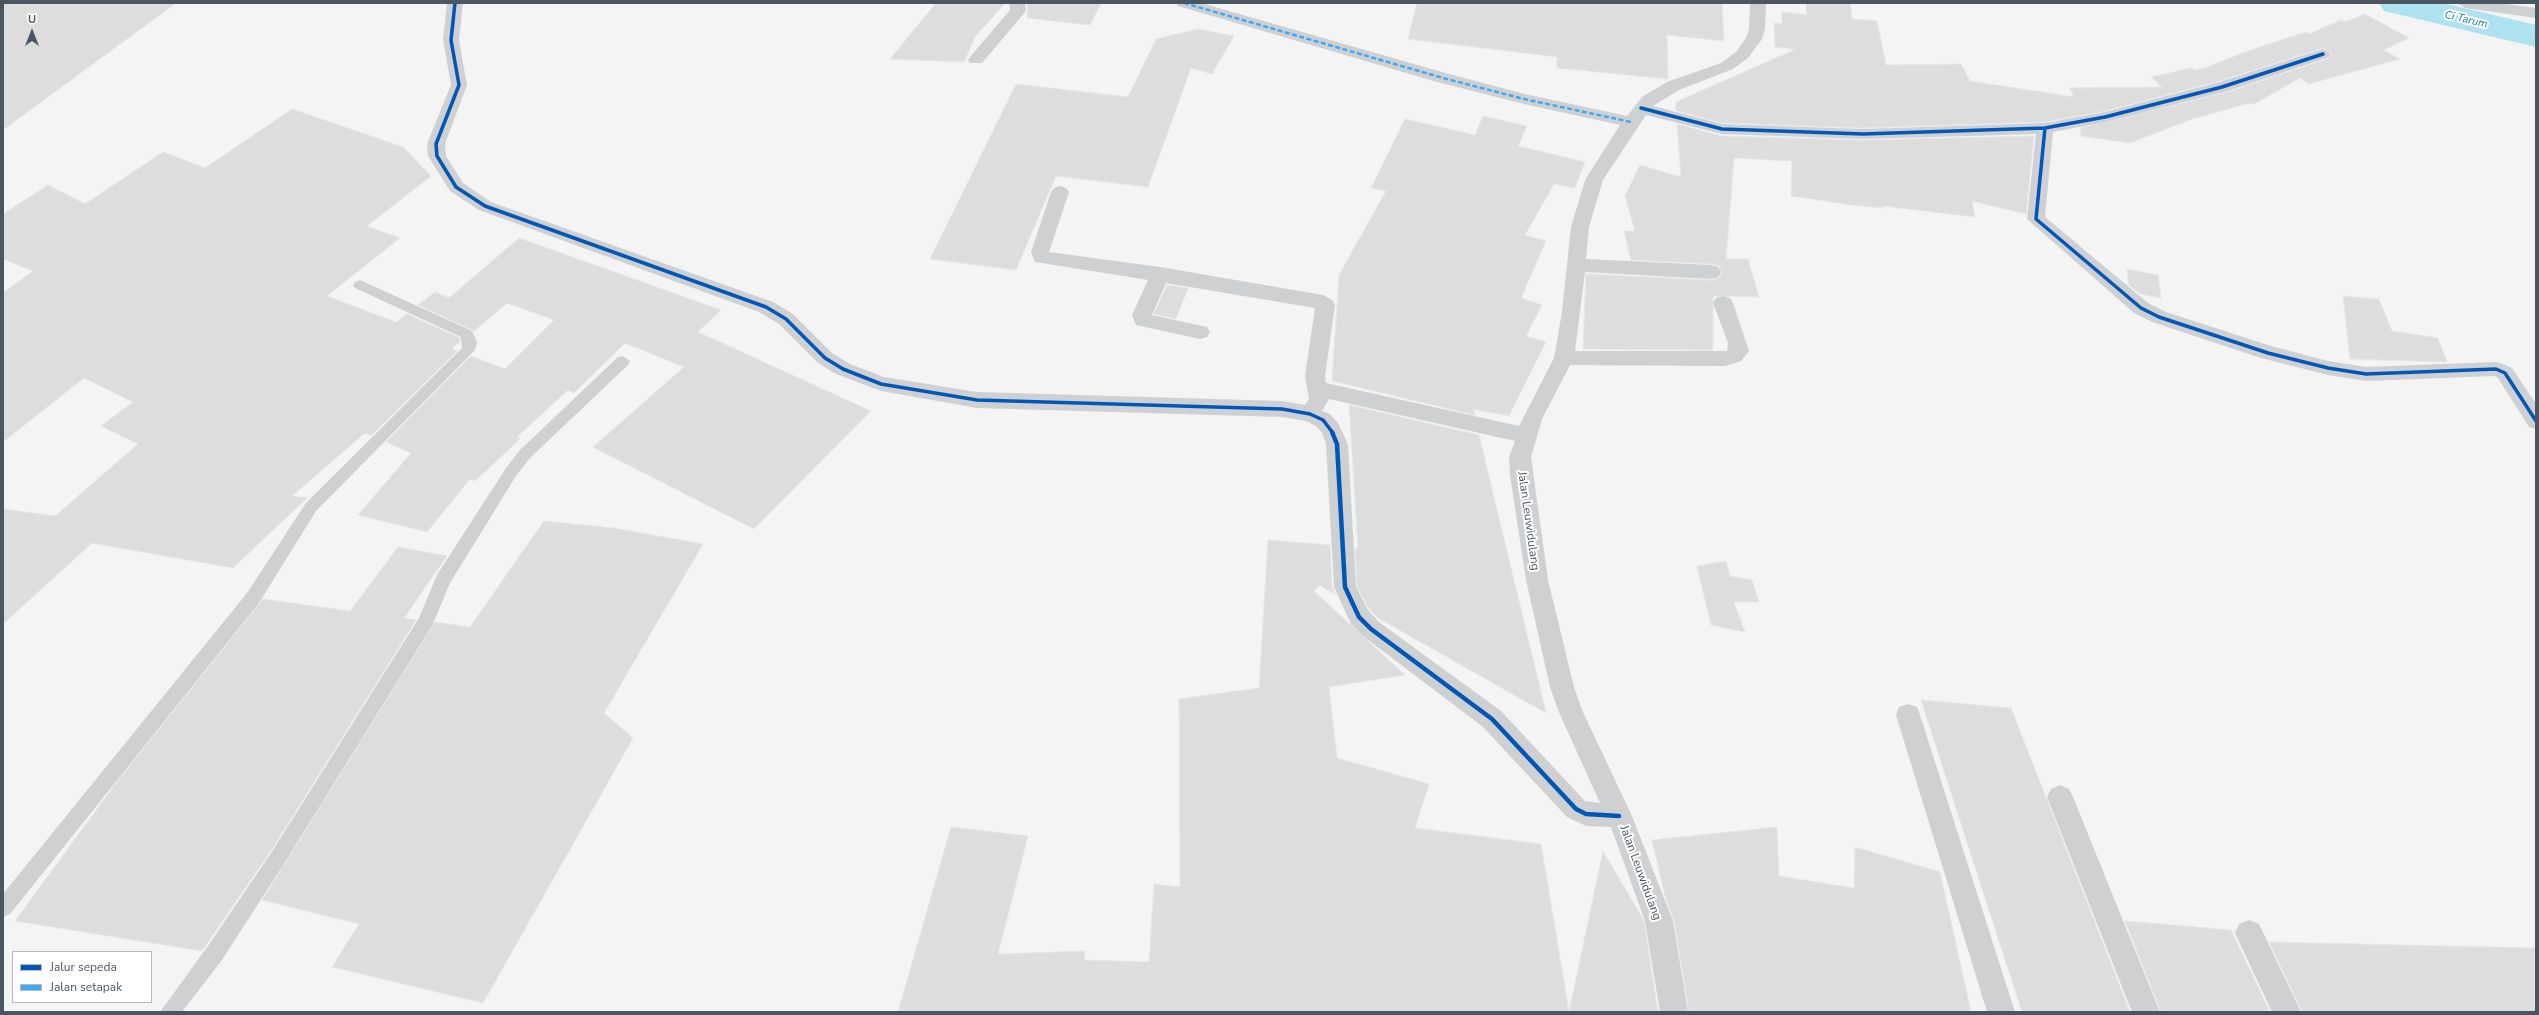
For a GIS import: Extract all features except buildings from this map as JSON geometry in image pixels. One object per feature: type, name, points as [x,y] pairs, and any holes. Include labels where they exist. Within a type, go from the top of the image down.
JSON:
[{"type":"street","points":[[455,3],[451,40],[459,85],[438,137],[437,156],[456,187],[485,206],[766,307],[786,320],[825,358],[843,369],[881,384],[992,401],[1103,402],[1282,410],[1315,402],[1525,435]]},
{"type":"street","points":[[976,60],[1018,11],[1020,6],[1017,3]]},
{"type":"street","points":[[1184,3],[1443,78],[1524,99],[1722,129],[1863,134],[2045,128],[2104,118],[2222,87],[2323,54]]},
{"type":"street","name":"Jalan Leuwidulang","points":[[1674,1012],[1659,921],[1604,815],[1562,687],[1537,580],[1520,475],[1520,457],[1525,435],[1564,358],[1577,265],[1580,227],[1590,190],[1601,168],[1636,115],[1648,101],[1673,86],[1727,66],[1742,55],[1754,39],[1757,29],[1758,3]]},
{"type":"street","points":[[2465,3],[2536,13]]},
{"type":"street","points":[[2045,128],[2036,219],[2141,308],[2159,317],[2268,353],[2328,368],[2366,374],[2496,369],[2509,378],[2536,421]]},
{"type":"street","points":[[1060,192],[1040,252],[1042,257],[1160,274],[1321,302],[1326,309],[1315,376],[1315,402],[1337,444],[1345,587],[1359,617],[1371,629],[1492,719],[1576,809],[1604,815]]},
{"type":"street","points":[[1577,265],[1711,272]]},
{"type":"street","points":[[1160,274],[1142,315],[1142,320],[1200,332]]},
{"type":"street","points":[[1564,358],[1730,358],[1739,351],[1738,343],[1723,303]]},
{"type":"street","points":[[1908,715],[2001,1012]]},
{"type":"street","points":[[2060,797],[2146,1012]]},
{"type":"street","points":[[2249,933],[2287,1012]]},
{"type":"lane","points":[[3,908],[253,598],[311,507],[468,350],[470,342],[467,334],[360,285]]},
{"type":"lane","points":[[170,1012],[215,954],[279,856],[426,621],[443,580],[511,472],[525,454],[622,361]]},
{"type":"waterway","name":"Ci Tarum","points":[[2397,3],[2536,36]]},
{"type":"marked path","points":[[1184,3],[1443,78],[1524,99],[1631,122]]},
{"type":"cycle path","points":[[455,3],[451,40],[459,85],[436,144],[437,156],[456,187],[485,206],[766,307],[786,319],[825,358],[843,369],[881,384],[977,400],[1103,402],[1282,409],[1310,414],[1323,420],[1331,429],[1337,444],[1345,587],[1359,617],[1371,629],[1492,719],[1576,809],[1586,814],[1619,816]]},
{"type":"cycle path","points":[[1641,108],[1704,126],[1722,129],[1863,134],[2045,128],[2105,117],[2222,87],[2323,54]]},
{"type":"cycle path","points":[[2045,128],[2036,219],[2141,308],[2159,317],[2268,353],[2328,368],[2366,374],[2496,369],[2505,373],[2536,421]]}]
